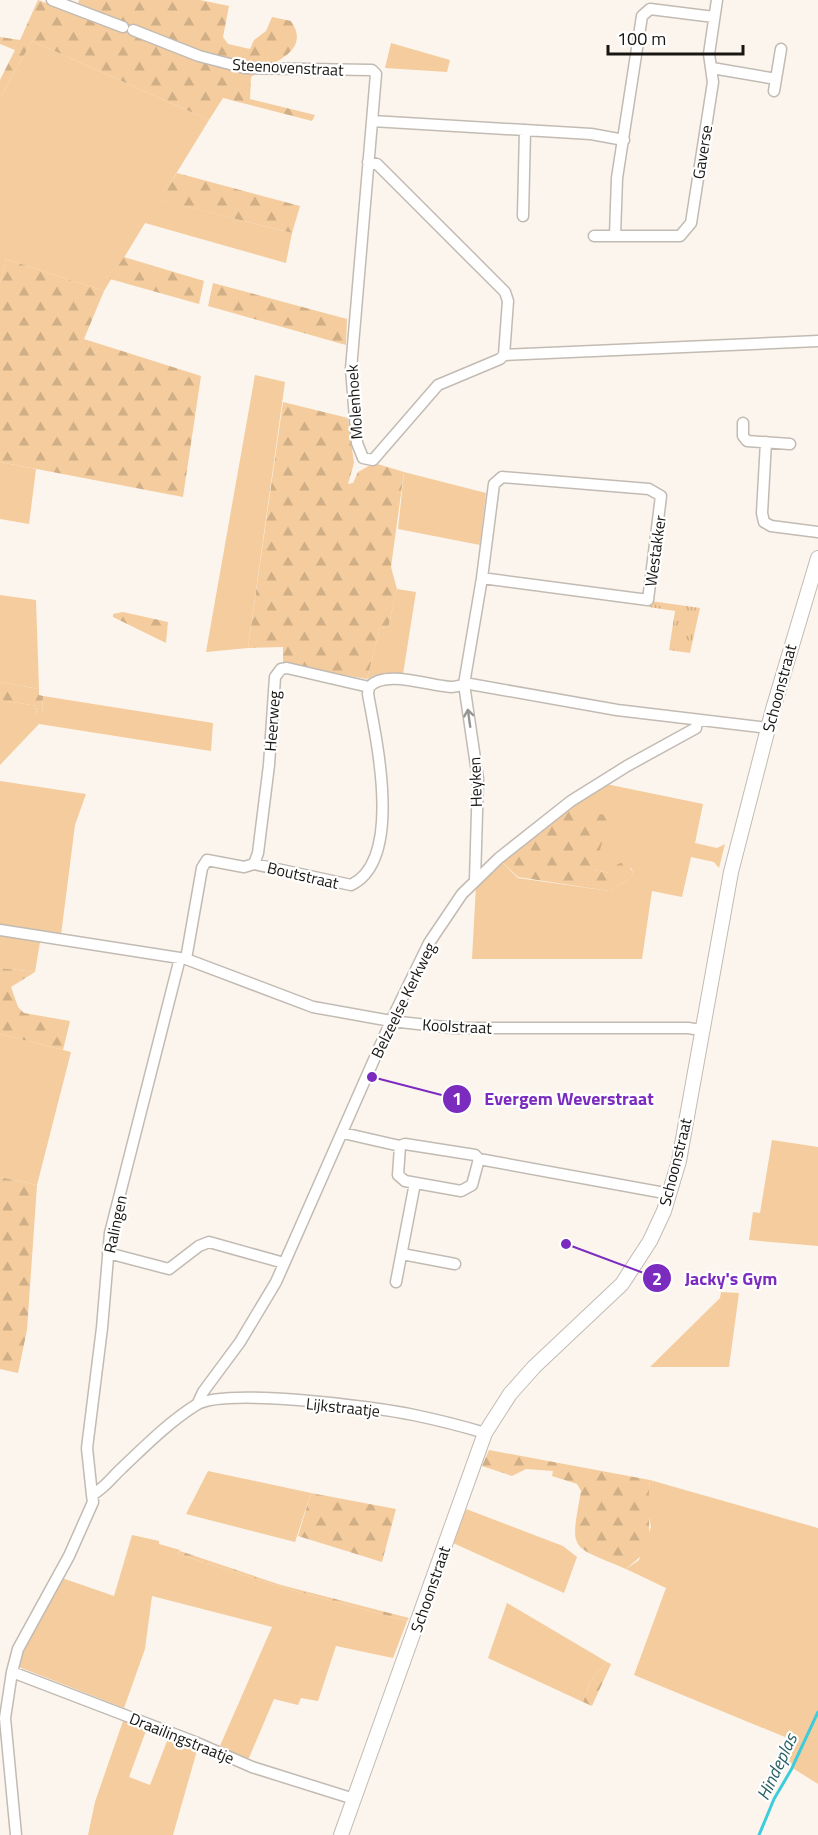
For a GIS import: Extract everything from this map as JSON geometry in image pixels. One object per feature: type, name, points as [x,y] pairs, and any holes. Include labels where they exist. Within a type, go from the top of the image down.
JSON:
[{"type":"street","name":"Steenovenstraat","points":[[52,0],[227,65],[245,68],[372,70],[376,74]]},
{"type":"street","name":"Gaverse","points":[[594,236],[680,236],[691,223],[712,68],[709,54],[717,0]]},
{"type":"street","points":[[615,235],[617,178],[642,16],[650,9],[714,17]]},
{"type":"street","points":[[774,91],[782,49]]},
{"type":"street","points":[[712,68],[776,79]]},
{"type":"street","name":"Molenhoek","points":[[376,74],[351,369],[360,455],[373,460],[438,385],[500,359],[504,355],[818,341]]},
{"type":"street","points":[[372,121],[591,134],[624,140]]},
{"type":"street","points":[[520,210],[525,130]]},
{"type":"street","points":[[369,162],[377,164],[505,292],[508,301],[504,355]]},
{"type":"street","points":[[743,423],[744,439],[790,444]]},
{"type":"street","points":[[766,442],[762,513],[764,522],[771,526],[818,532]]},
{"type":"street","name":"Westakker","points":[[502,477],[658,492],[662,500],[649,598],[646,601],[482,578],[494,484],[502,477]]},
{"type":"street","name":"Schoonstraat","points":[[341,1835],[485,1433],[506,1400],[534,1367],[622,1284],[650,1241],[670,1194],[679,1161],[731,873],[768,728],[818,558]]},
{"type":"street","points":[[464,684],[482,578]]},
{"type":"street","name":"Heerweg","points":[[254,864],[258,854],[269,765],[275,677],[281,669],[287,668],[369,687]]},
{"type":"street","points":[[369,687],[377,680],[384,679],[452,687],[464,684],[697,720],[768,728]]},
{"type":"street","name":"Heyken","points":[[464,684],[478,779],[475,880]]},
{"type":"street","name":"Boutstraat","points":[[183,958],[204,862],[214,859],[244,867],[254,864],[345,885],[351,885],[360,880],[380,848],[383,785],[369,687]]},
{"type":"street","name":"Belzeelse Kerkweg","points":[[198,1403],[203,1392],[253,1322],[284,1263],[391,1021],[429,944],[462,894],[475,880],[572,801],[627,766],[696,729],[697,720]]},
{"type":"street","name":"Koolstraat","points":[[0,930],[183,958],[313,1007],[391,1021],[454,1028],[688,1028],[701,1030]]},
{"type":"street","name":"Ralingen","points":[[16,1835],[5,1718],[12,1672],[18,1649],[93,1502],[87,1448],[110,1233],[183,958]]},
{"type":"street","points":[[343,1132],[400,1146],[417,1145],[475,1155],[479,1159],[670,1194]]},
{"type":"street","points":[[400,1146],[398,1175],[405,1181],[415,1183],[466,1190],[472,1185],[479,1159]]},
{"type":"street","points":[[396,1282],[415,1183]]},
{"type":"street","points":[[108,1253],[169,1269],[199,1246],[209,1242],[284,1263]]},
{"type":"street","points":[[402,1254],[455,1264]]},
{"type":"street","name":"Lijkstraatje","points":[[198,1403],[238,1397],[343,1406],[412,1415],[485,1433]]},
{"type":"street","points":[[92,1495],[101,1490],[143,1449],[198,1403]]},
{"type":"street","name":"Draailingstraatje","points":[[12,1672],[184,1738],[252,1767],[354,1799]]},
{"type":"green space","points":[[38,0],[75,14],[79,0],[200,0],[229,6],[223,37],[228,44],[250,49],[254,40],[266,31],[272,17],[291,21],[296,32],[296,41],[292,49],[286,56],[251,77],[250,99],[315,115],[312,121],[223,98],[209,120],[32,41],[0,98],[0,80],[15,50],[0,44],[0,37],[20,40]]},
{"type":"green space","points":[[32,41],[209,120],[160,200],[292,233],[286,263],[145,223],[104,291],[6,259],[0,283],[0,98]]},
{"type":"green space","points":[[391,43],[450,60],[447,72],[385,68]]},
{"type":"green space","points":[[177,173],[300,206],[292,233],[159,200]]},
{"type":"green space","points":[[124,257],[204,281],[199,304],[110,279]]},
{"type":"green space","points":[[6,259],[104,291],[84,339],[201,376],[183,497],[0,462],[0,283]]},
{"type":"green space","points":[[213,283],[347,319],[346,345],[208,306]]},
{"type":"green space","points":[[255,375],[285,382],[248,648],[206,652]]},
{"type":"green space","points":[[283,402],[348,418],[354,463],[348,484],[353,483],[358,472],[374,463],[404,472],[391,567],[397,589],[388,628],[380,627],[367,679],[283,664],[283,647],[248,648]]},
{"type":"green space","points":[[0,462],[36,469],[29,524],[0,519]]},
{"type":"green space","points":[[404,472],[486,493],[480,545],[398,529]]},
{"type":"green space","points":[[397,589],[416,592],[403,674],[375,675],[367,679],[380,627],[388,628]]},
{"type":"green space","points":[[0,595],[36,600],[39,689],[0,682]]},
{"type":"green space","points":[[651,601],[700,608],[690,653],[669,650],[675,611],[649,607]]},
{"type":"green space","points":[[123,612],[168,622],[166,643],[113,617],[113,614]]},
{"type":"green space","points":[[0,682],[39,689],[39,695],[43,696],[42,716],[36,716],[37,706],[0,700]]},
{"type":"green space","points":[[43,696],[213,723],[211,751],[39,724],[0,765],[0,700],[37,706],[36,715],[42,716]]},
{"type":"green space","points":[[0,781],[86,794],[75,825],[61,935],[0,924]]},
{"type":"green space","points":[[606,784],[703,804],[695,843],[717,848],[725,844],[719,868],[714,862],[691,857],[682,897],[652,891],[642,959],[472,959],[476,885],[500,860],[518,878],[609,891],[631,878],[633,872],[631,868],[610,873],[594,870],[569,808]]},
{"type":"green space","points":[[569,808],[610,816],[594,870],[610,873],[615,866],[624,861],[633,872],[631,878],[609,891],[518,877],[500,860]]},
{"type":"green space","points":[[0,935],[40,942],[35,972],[0,968]]},
{"type":"green space","points":[[0,968],[35,972],[11,987],[18,1007],[24,1013],[70,1021],[63,1050],[0,1034]]},
{"type":"green space","points":[[0,1034],[71,1052],[37,1185],[0,1177]]},
{"type":"green space","points":[[772,1140],[818,1147],[818,1246],[749,1240],[753,1212],[760,1213]]},
{"type":"green space","points":[[0,1177],[37,1185],[27,1330],[18,1373],[0,1369]]},
{"type":"green space","points":[[721,1292],[739,1293],[729,1367],[650,1367],[720,1298]]},
{"type":"green space","points":[[489,1450],[650,1480],[648,1550],[626,1569],[584,1550],[578,1544],[575,1536],[581,1491],[577,1484],[552,1476],[553,1471],[526,1469],[512,1476],[482,1466]]},
{"type":"green space","points":[[208,1471],[311,1493],[295,1542],[186,1514]]},
{"type":"green space","points":[[650,1480],[818,1528],[818,1784],[786,1764],[797,1742],[634,1675],[666,1588],[626,1569],[639,1560],[651,1527],[647,1507]]},
{"type":"green space","points":[[311,1493],[396,1509],[382,1562],[298,1536]]},
{"type":"green space","points":[[466,1509],[563,1546],[577,1557],[564,1593],[453,1543]]},
{"type":"green space","points":[[132,1535],[159,1541],[159,1544],[180,1550],[178,1554],[288,1589],[407,1621],[393,1658],[336,1646],[318,1701],[301,1698],[298,1705],[274,1699],[248,1760],[219,1748],[272,1627],[152,1596],[145,1649],[124,1708],[19,1667],[21,1654],[62,1578],[114,1596]]},
{"type":"green space","points":[[180,1551],[281,1585],[409,1618],[407,1621],[288,1589],[178,1554]]},
{"type":"green space","points":[[507,1603],[607,1662],[591,1680],[583,1702],[488,1658]]},
{"type":"green space","points":[[607,1662],[611,1664],[592,1706],[583,1702],[591,1680]]},
{"type":"green space","points":[[124,1718],[147,1728],[129,1777],[150,1785],[169,1736],[198,1747],[173,1835],[88,1835],[95,1802]]},
{"type":"waterway","name":"Hindeplas","points":[[759,1835],[774,1799],[791,1770],[818,1712]]},
{"type":"place","name":"Evergem Weverstraat","points":[[372,1077]]},
{"type":"place","name":"Jacky's Gym","points":[[566,1244]]}]
